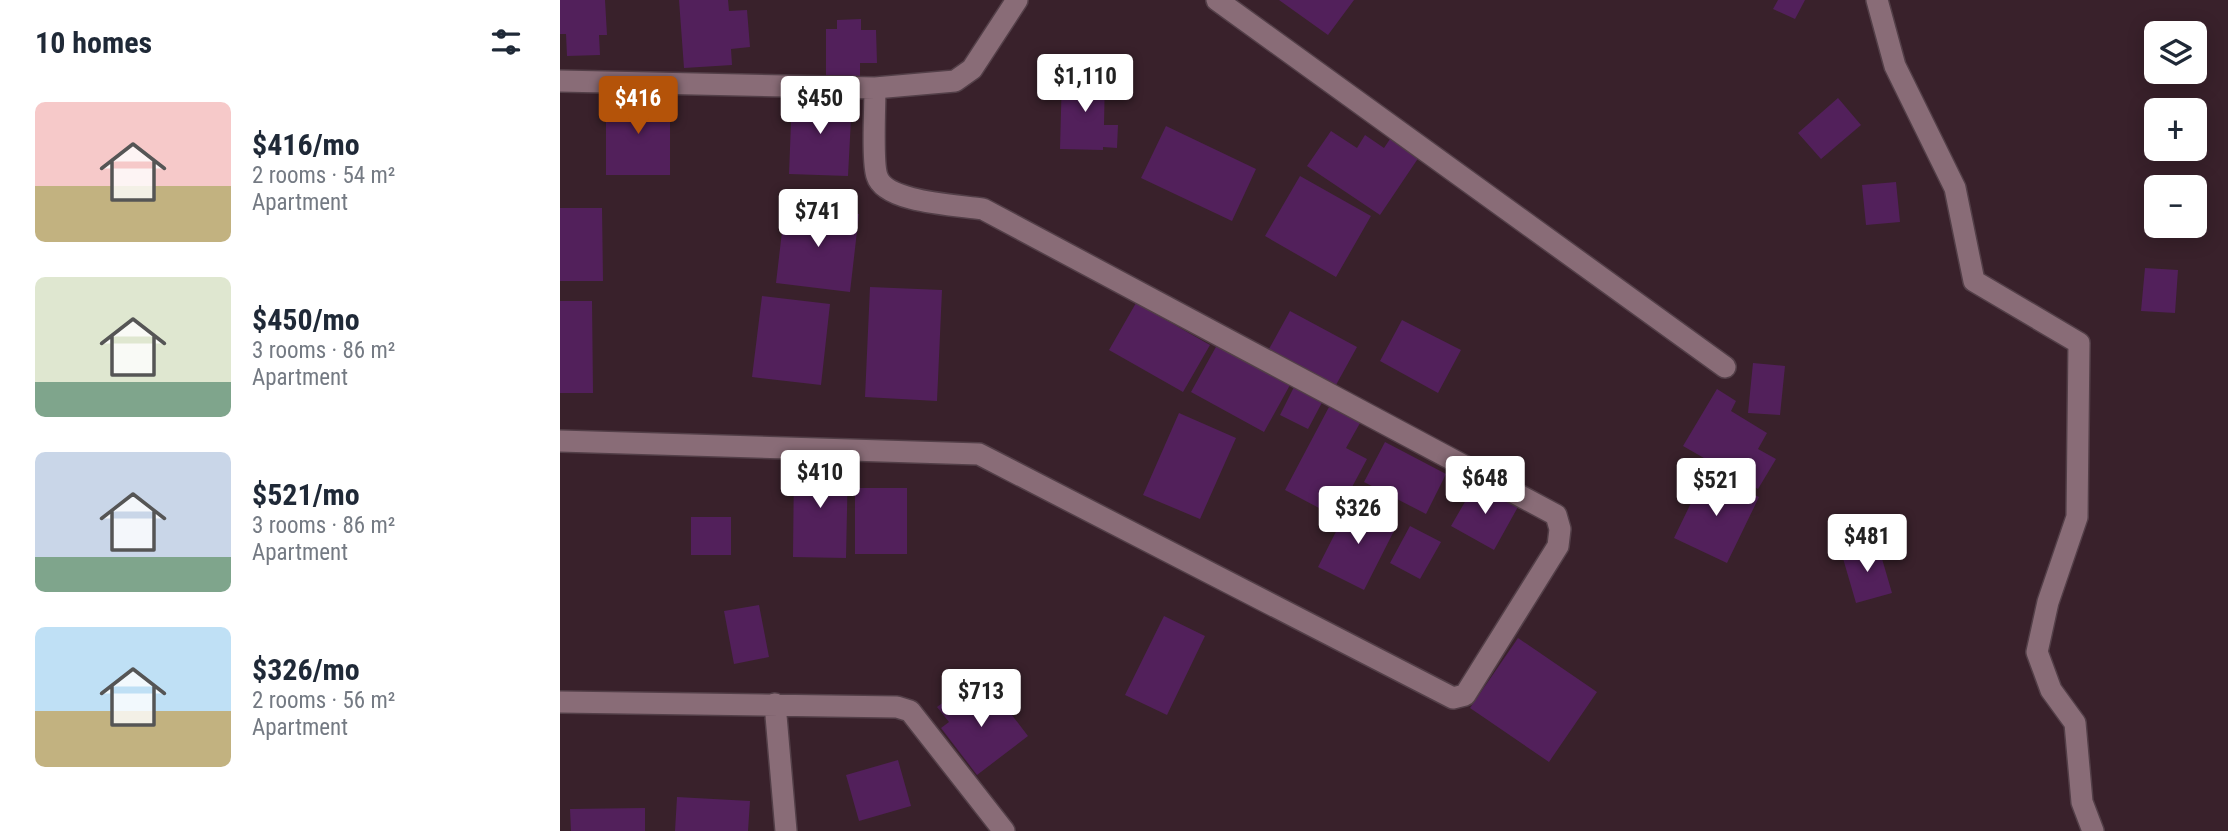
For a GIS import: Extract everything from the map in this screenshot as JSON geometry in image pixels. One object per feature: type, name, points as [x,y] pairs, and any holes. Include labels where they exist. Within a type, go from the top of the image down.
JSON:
[{"type":"street","points":[[560,81],[874,88],[955,81],[972,69],[1017,0]]},
{"type":"street","points":[[1217,0],[1725,367]]},
{"type":"street","points":[[1877,0],[1895,66],[1955,188],[1974,281],[2079,343],[2077,517],[2048,602],[2038,652],[2051,690],[2075,723],[2082,803],[2094,831]]},
{"type":"street","points":[[560,441],[979,454],[1453,698],[1465,695],[1558,546],[1560,530],[1556,515],[983,209],[905,197],[886,189],[876,176],[874,88]]},
{"type":"street","points":[[560,702],[897,707],[910,711],[1004,831]]},
{"type":"street","points":[[775,704],[786,831]]},
{"type":"building","points":[[560,0],[605,0],[607,35],[599,35],[600,55],[567,56],[566,34],[560,34]]},
{"type":"building","points":[[679,0],[728,0],[729,11],[747,10],[750,47],[731,49],[732,65],[684,68]]},
{"type":"building","points":[[1279,0],[1354,0],[1328,35]]},
{"type":"building","points":[[1778,0],[1805,0],[1795,19],[1773,9]]},
{"type":"building","points":[[861,19],[861,30],[876,30],[877,63],[860,63],[860,81],[826,81],[826,29],[837,29],[837,20]]},
{"type":"building","points":[[1062,74],[1105,75],[1104,125],[1118,125],[1117,148],[1060,149]]},
{"type":"building","points":[[606,97],[670,97],[670,175],[606,175]]},
{"type":"building","points":[[792,97],[852,99],[848,176],[789,174]]},
{"type":"building","points":[[1838,98],[1861,125],[1821,159],[1798,133]]},
{"type":"building","points":[[1166,126],[1256,169],[1232,221],[1141,178]]},
{"type":"building","points":[[1331,131],[1357,148],[1365,135],[1384,148],[1392,136],[1421,154],[1380,215],[1307,166]]},
{"type":"building","points":[[1300,176],[1371,216],[1336,277],[1265,236]]},
{"type":"building","points":[[1896,182],[1900,222],[1866,225],[1862,185]]},
{"type":"building","points":[[785,206],[859,214],[850,292],[776,283]]},
{"type":"building","points":[[560,208],[602,208],[603,281],[560,281]]},
{"type":"building","points":[[2145,268],[2178,270],[2175,313],[2141,311]]},
{"type":"building","points":[[870,287],[942,290],[937,401],[865,397]]},
{"type":"building","points":[[762,296],[830,304],[821,385],[752,377]]},
{"type":"building","points":[[560,301],[592,301],[593,393],[560,393]]},
{"type":"building","points":[[1136,303],[1210,345],[1183,392],[1109,350]]},
{"type":"building","points":[[1290,311],[1357,347],[1331,394],[1264,358]]},
{"type":"building","points":[[1402,320],[1461,350],[1438,393],[1380,361]]},
{"type":"building","points":[[1217,345],[1290,385],[1264,432],[1191,392]]},
{"type":"building","points":[[1753,363],[1785,366],[1780,415],[1748,413]]},
{"type":"building","points":[[1297,381],[1326,395],[1308,429],[1280,415]]},
{"type":"building","points":[[1717,389],[1736,401],[1731,411],[1767,433],[1758,449],[1776,459],[1758,489],[1683,446]]},
{"type":"building","points":[[1329,407],[1360,423],[1346,448],[1367,459],[1336,517],[1285,490]]},
{"type":"building","points":[[1179,413],[1236,438],[1200,519],[1143,495]]},
{"type":"building","points":[[1385,442],[1446,474],[1426,514],[1364,482]]},
{"type":"building","points":[[794,463],[848,464],[846,558],[793,557]]},
{"type":"building","points":[[1706,472],[1759,497],[1727,563],[1674,538]]},
{"type":"building","points":[[1477,481],[1519,505],[1494,550],[1451,526]]},
{"type":"building","points":[[855,488],[907,488],[907,554],[855,554]]},
{"type":"building","points":[[1351,502],[1397,525],[1364,590],[1318,567]]},
{"type":"building","points":[[691,517],[731,517],[731,555],[691,555]]},
{"type":"building","points":[[1410,526],[1441,542],[1420,579],[1390,563]]},
{"type":"building","points":[[1878,545],[1892,593],[1856,603],[1842,555]]},
{"type":"building","points":[[759,605],[769,657],[734,664],[724,611]]},
{"type":"building","points":[[1164,616],[1205,636],[1167,715],[1125,695]]},
{"type":"building","points":[[1518,638],[1597,692],[1549,762],[1470,708]]},
{"type":"building","points":[[992,689],[1028,736],[977,775],[941,728],[949,722],[937,707],[957,692],[968,708]]},
{"type":"building","points":[[898,760],[911,806],[859,821],[846,775]]},
{"type":"building","points":[[677,797],[750,801],[748,831],[675,831]]},
{"type":"building","points":[[645,808],[645,831],[571,831],[570,809]]}]
